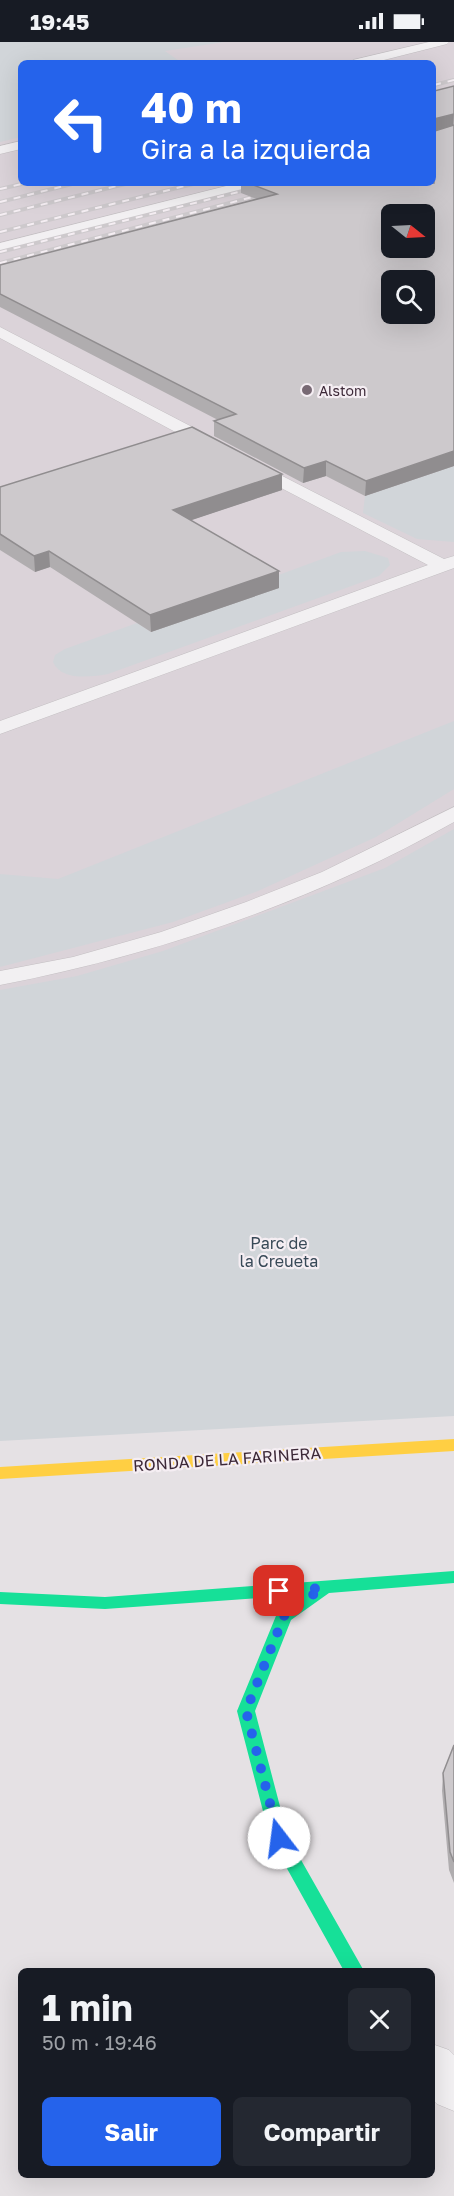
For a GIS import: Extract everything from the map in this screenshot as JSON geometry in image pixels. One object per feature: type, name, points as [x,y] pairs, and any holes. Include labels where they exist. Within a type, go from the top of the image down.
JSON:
[{"type":"street","name":"RONDA DE LA FARINERA","points":[[0,1473],[454,1445]]},
{"type":"street","points":[[0,1598],[105,1603],[454,1577]]},
{"type":"street","points":[[322,1588],[284,1616],[246,1711],[279,1838],[352,1968]]},
{"type":"street","points":[[435,2070],[454,2088]]},
{"type":"lane","points":[[369,60],[443,42]]},
{"type":"lane","points":[[0,150],[18,146]]},
{"type":"lane","points":[[0,247],[242,186]]},
{"type":"lane","points":[[0,332],[237,458],[449,564]]},
{"type":"lane","points":[[0,728],[449,564]]},
{"type":"lane","points":[[0,978],[76,963],[169,937],[254,907],[330,877],[395,846],[454,813]]},
{"type":"shaded area","points":[[169,42],[454,42],[454,926],[0,1179],[0,85],[18,80],[18,186],[436,186],[436,60],[93,60]]},
{"type":"green space","points":[[0,42],[224,42],[165,51],[178,60],[18,60],[18,138],[0,142]]},
{"type":"green space","points":[[454,466],[454,542],[417,539],[363,513],[365,496]]},
{"type":"green space","points":[[365,551],[388,558],[390,565],[379,576],[108,674],[85,677],[69,675],[57,668],[53,662],[55,655],[65,649],[137,623],[151,632],[265,580],[341,552]]},
{"type":"green space","points":[[454,721],[454,789],[376,837],[258,891],[173,922],[0,967],[0,874],[58,879]]},
{"type":"green space","name":"Parc de la Creueta","points":[[454,829],[454,1416],[0,1441],[0,990],[77,976],[163,951],[385,868]]},
{"type":"building","points":[[454,86],[454,114],[436,118],[436,90]]},
{"type":"building","name":"Alstom","points":[[454,125],[454,451],[366,481],[326,461],[304,468],[214,421],[236,414],[0,294],[0,265],[277,194],[256,186],[436,186],[436,131]]},
{"type":"building","points":[[192,427],[282,474],[173,510],[279,571],[150,615],[49,551],[34,556],[0,534],[0,487]]},
{"type":"building","points":[[454,1745],[454,1862],[450,1852],[443,1773]]},
{"type":"railway","points":[[436,84],[454,80]]},
{"type":"railway","points":[[0,189],[18,185]]},
{"type":"railway","points":[[0,202],[64,186]]},
{"type":"railway","points":[[0,215],[117,186]]},
{"type":"railway","points":[[0,232],[185,186]]},
{"type":"railway","points":[[0,252],[262,186]]},
{"type":"railway","points":[[0,263],[268,193]]},
{"type":"traffic: fast","points":[[0,1598],[105,1603],[454,1577]]},
{"type":"traffic: fast","points":[[323,1588],[284,1616],[246,1711],[279,1838],[352,1968]]},
{"type":"traffic: slow","points":[[0,1473],[454,1445]]},
{"type":"place","name":"Alstom","points":[[307,390]]},
{"type":"route","points":[[279,1591],[322,1588],[284,1616],[246,1711],[279,1838]]}]
